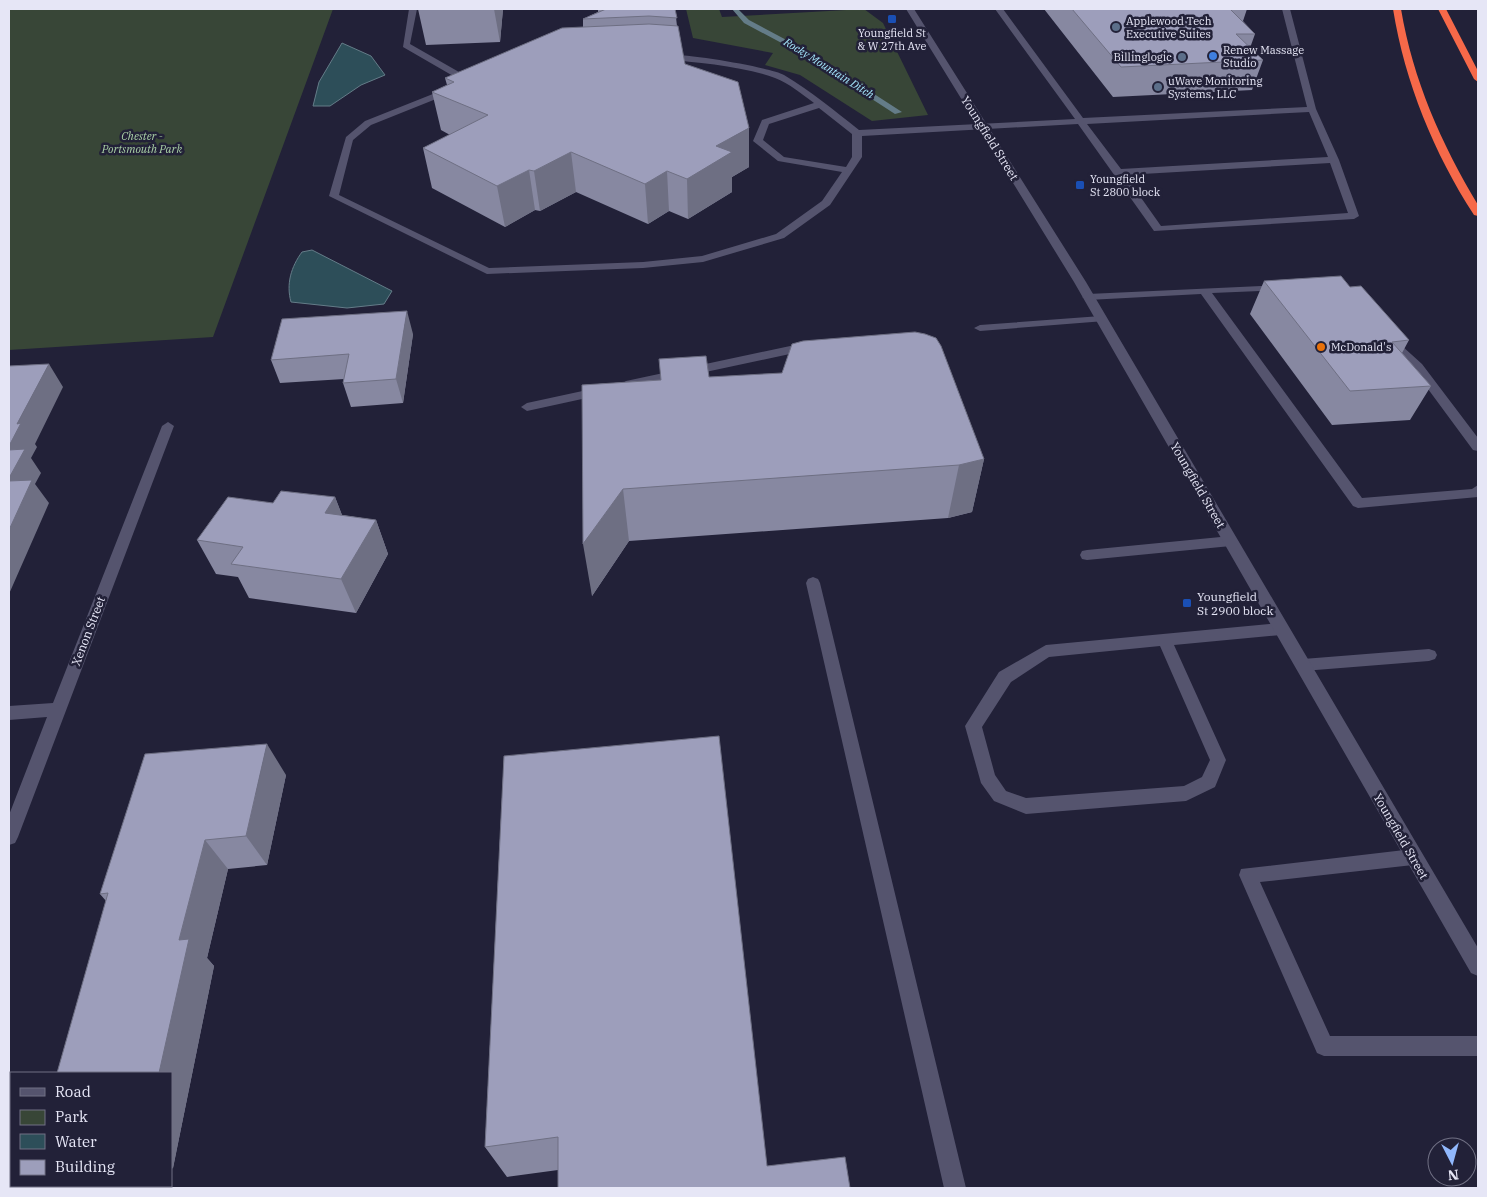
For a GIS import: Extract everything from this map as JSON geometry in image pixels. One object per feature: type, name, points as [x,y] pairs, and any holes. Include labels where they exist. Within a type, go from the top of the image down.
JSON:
[{"type":"highway","points":[[1397,9],[1417,91],[1453,172],[1478,213]]},
{"type":"highway","points":[[1442,9],[1478,79]]},
{"type":"street","points":[[413,9],[406,45],[474,80],[368,123],[349,139],[334,196],[487,271],[643,265],[703,259],[780,236],[826,203],[858,157],[857,133]]},
{"type":"street","name":"Youngfield Street","points":[[910,9],[1088,297],[1478,966]]},
{"type":"street","points":[[999,9],[1084,123],[1158,229],[1354,216],[1334,160],[1312,109],[1286,9]]},
{"type":"street","points":[[651,56],[709,61],[779,76],[821,104],[857,133],[1084,123],[1312,109]]},
{"type":"street","points":[[821,104],[765,122],[758,141],[781,159],[849,170]]},
{"type":"street","points":[[1118,172],[1334,160]]},
{"type":"street","points":[[1088,297],[1274,286],[1291,290]]},
{"type":"street","points":[[1204,290],[1358,503],[1477,493],[1478,490]]},
{"type":"street","points":[[980,328],[1101,319]]},
{"type":"street","points":[[1378,330],[1418,367],[1478,447]]},
{"type":"street","points":[[526,407],[817,344]]},
{"type":"street","name":"Xenon Street","points":[[9,837],[168,426]]},
{"type":"street","points":[[1087,556],[1231,541]]},
{"type":"street","points":[[813,583],[955,1188]]},
{"type":"street","points":[[1164,640],[1218,760],[1209,782],[1186,793],[1026,806],[1000,796],[987,778],[973,726],[1006,677],[1046,651],[1281,629]]},
{"type":"street","points":[[1303,665],[1429,655]]},
{"type":"street","points":[[9,713],[57,709]]},
{"type":"street","points":[[1413,857],[1248,875],[1324,1046],[1478,1046]]},
{"type":"green space","name":"Chester - Portsmouth Park","points":[[9,9],[333,9],[213,337],[9,350]]},
{"type":"green space","points":[[686,9],[719,9],[722,17],[864,9],[883,23],[928,115],[872,121],[800,75],[765,65],[773,53],[693,38]]},
{"type":"water","points":[[342,43],[371,56],[385,75],[361,85],[330,106],[313,106],[319,82]]},
{"type":"water","points":[[312,250],[392,291],[384,304],[347,308],[291,302],[289,282],[292,270],[302,252]]},
{"type":"building","points":[[606,9],[675,9],[677,18],[649,16],[583,19]]},
{"type":"building","points":[[1072,9],[1230,9],[1255,34],[1236,34],[1263,60],[1121,67]]},
{"type":"building","points":[[649,24],[678,26],[685,64],[738,82],[749,128],[716,146],[732,152],[687,179],[667,171],[645,184],[571,152],[534,171],[529,170],[497,186],[423,148],[488,115],[432,92],[454,82],[445,78],[562,28]]},
{"type":"building","points":[[1341,276],[1350,287],[1361,286],[1409,340],[1392,342],[1431,386],[1350,391],[1264,281]]},
{"type":"building","points":[[407,311],[396,379],[343,383],[349,354],[271,360],[282,319]]},
{"type":"building","points":[[915,332],[936,338],[941,346],[984,459],[959,465],[623,489],[583,544],[582,385],[661,380],[659,359],[706,356],[709,377],[782,373],[792,344],[803,341]]},
{"type":"building","points":[[49,364],[17,424],[21,423],[9,446],[9,366]]},
{"type":"building","points":[[25,449],[9,478],[9,450]]},
{"type":"building","points":[[32,480],[9,530],[9,481]]},
{"type":"building","points":[[281,491],[335,497],[325,513],[376,520],[341,579],[231,564],[243,547],[197,540],[228,497],[273,503]]},
{"type":"building","points":[[719,736],[767,1166],[845,1157],[850,1188],[558,1188],[558,1137],[485,1147],[504,756]]},
{"type":"building","points":[[267,744],[246,836],[205,840],[179,940],[189,939],[159,1072],[57,1072],[108,893],[100,894],[145,754]]},
{"type":"waterway","name":"Rocky Mountain Ditch","points":[[735,9],[747,22],[807,53],[898,112]]},
{"type":"waterway","points":[[324,104],[324,111]]},
{"type":"place","name":"Youngfield St & W 27th Ave","points":[[892,19]]},
{"type":"place","name":"Applewood Tech Executive Suites","points":[[1116,27]]},
{"type":"place","name":"Renew Massage Studio","points":[[1213,56]]},
{"type":"place","name":"Billinglogic","points":[[1182,57]]},
{"type":"place","name":"uWave Monitoring Systems, LLC","points":[[1158,87]]},
{"type":"place","name":"Youngfield St 2800 block","points":[[1080,185]]},
{"type":"place","name":"McDonald's","points":[[1321,347]]},
{"type":"place","name":"Youngfield St 2900 block","points":[[1187,603]]}]
